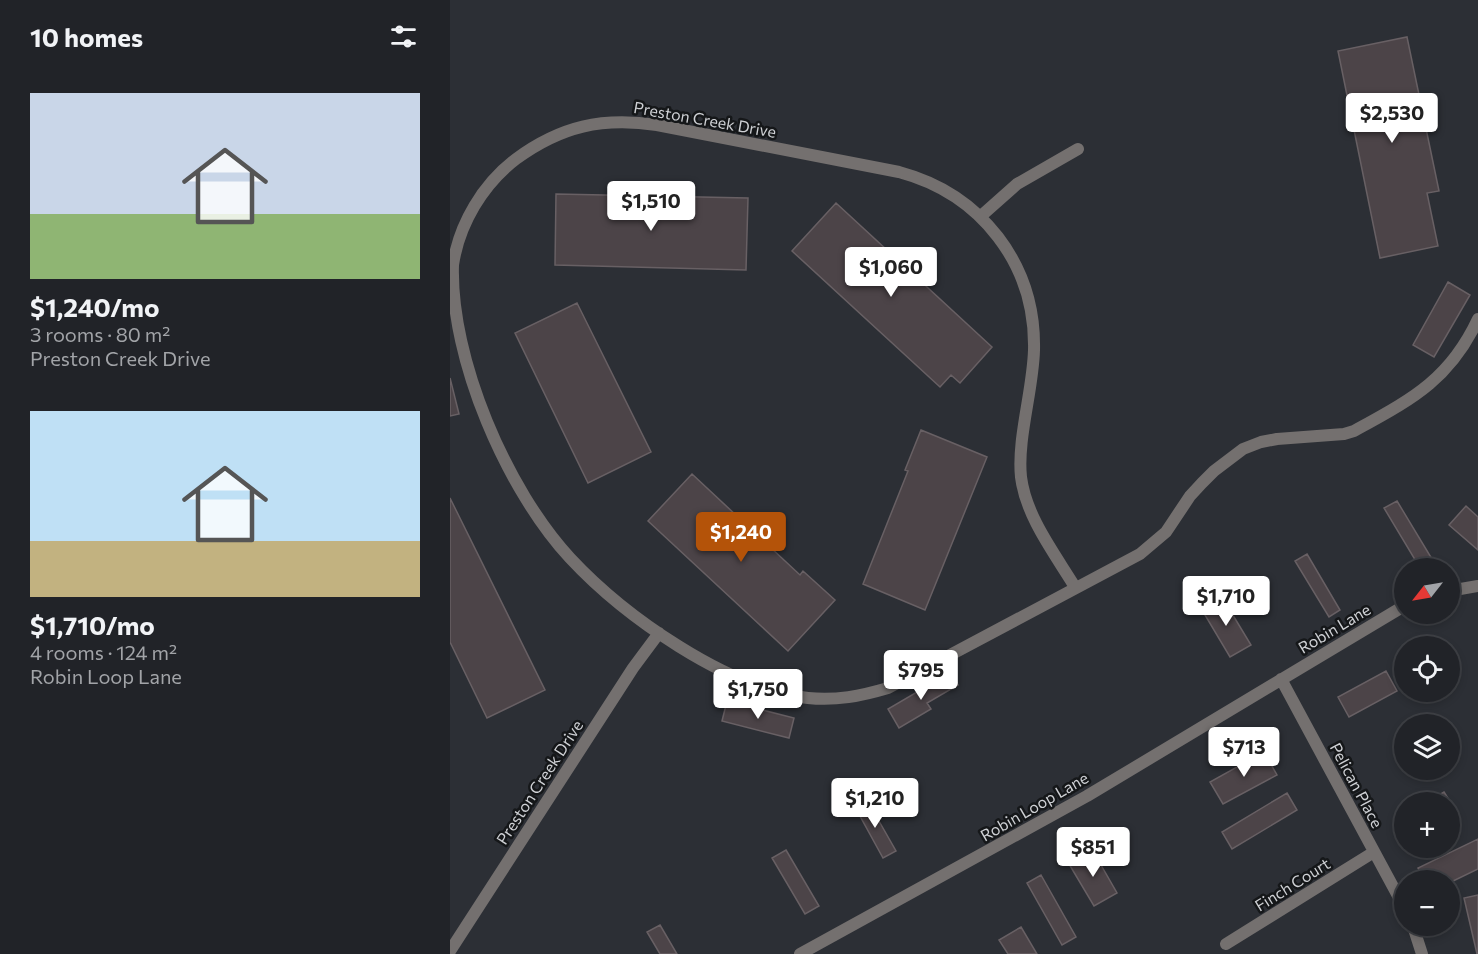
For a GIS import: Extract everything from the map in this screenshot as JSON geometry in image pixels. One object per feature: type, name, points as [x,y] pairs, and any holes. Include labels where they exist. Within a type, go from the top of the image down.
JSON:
[{"type":"street","name":"Preston Creek Drive","points":[[1075,587],[1039,528],[1021,477],[1021,457],[1034,351],[1032,318],[1023,282],[999,238],[981,216],[946,190],[917,177],[637,122],[598,123],[561,133],[521,155],[493,180],[468,217],[459,242],[453,273],[453,309],[477,406],[488,432],[517,484],[556,541],[590,578],[659,633],[712,665],[747,681],[806,698],[849,699],[888,688],[1140,554],[1166,532],[1190,496],[1202,483],[1214,471],[1243,450],[1277,439],[1344,434],[1354,431],[1408,401],[1445,371],[1459,353],[1478,319]]},
{"type":"street","points":[[981,216],[1017,184],[1078,149]]},
{"type":"street","points":[[1460,589],[1478,586]]},
{"type":"street","name":"Robin Lane","points":[[1281,679],[1394,612]]},
{"type":"street","name":"Preston Creek Drive","points":[[450,951],[633,668],[659,633]]},
{"type":"street","name":"Pelican Place","points":[[1281,679],[1394,889]]},
{"type":"street","name":"Robin Loop Lane","points":[[800,954],[819,949],[1077,802],[1281,679]]},
{"type":"street","name":"Finch Court","points":[[1226,944],[1374,852]]},
{"type":"street","points":[[1416,936],[1422,954]]},
{"type":"building","points":[[1407,37],[1439,191],[1427,193],[1438,246],[1380,258],[1338,51]]},
{"type":"building","points":[[556,194],[748,198],[746,270],[555,265]]},
{"type":"building","points":[[836,203],[992,347],[960,383],[951,375],[940,387],[792,251]]},
{"type":"building","points":[[1448,282],[1470,295],[1434,357],[1413,345]]},
{"type":"building","points":[[577,303],[651,452],[588,483],[515,333]]},
{"type":"building","points":[[450,378],[459,414],[450,416]]},
{"type":"building","points":[[921,430],[987,457],[925,610],[863,584],[908,471],[905,470]]},
{"type":"building","points":[[692,474],[800,575],[803,571],[835,600],[788,651],[648,521]]},
{"type":"building","points":[[450,498],[545,690],[487,718],[450,642]]},
{"type":"building","points":[[1397,501],[1431,558],[1414,558],[1384,508]]},
{"type":"building","points":[[1466,506],[1478,517],[1478,550],[1449,525]]},
{"type":"building","points":[[1307,554],[1340,610],[1329,617],[1295,561]]},
{"type":"building","points":[[1222,597],[1251,645],[1230,657],[1202,610]]},
{"type":"building","points":[[1386,671],[1394,686],[1394,693],[1349,717],[1338,697]]},
{"type":"building","points":[[951,672],[958,685],[927,703],[931,709],[899,728],[888,709]]},
{"type":"building","points":[[727,701],[794,718],[789,738],[722,721]]},
{"type":"building","points":[[1264,752],[1277,775],[1223,804],[1210,782]]},
{"type":"building","points":[[1287,793],[1297,810],[1232,849],[1222,832]]},
{"type":"building","points":[[867,800],[896,851],[883,858],[855,807]]},
{"type":"building","points":[[1478,839],[1478,869],[1460,878],[1460,870],[1419,870],[1418,868],[1439,858],[1460,858],[1460,848]]},
{"type":"building","points":[[786,850],[819,906],[805,914],[772,858]]},
{"type":"building","points":[[1093,851],[1117,893],[1094,906],[1069,864]]},
{"type":"building","points":[[1041,875],[1076,937],[1062,945],[1027,883]]},
{"type":"building","points":[[1478,895],[1478,954],[1477,954],[1464,898]]},
{"type":"building","points":[[660,925],[677,954],[660,954],[647,932]]},
{"type":"building","points":[[1021,927],[1037,954],[1008,954],[999,940]]}]
